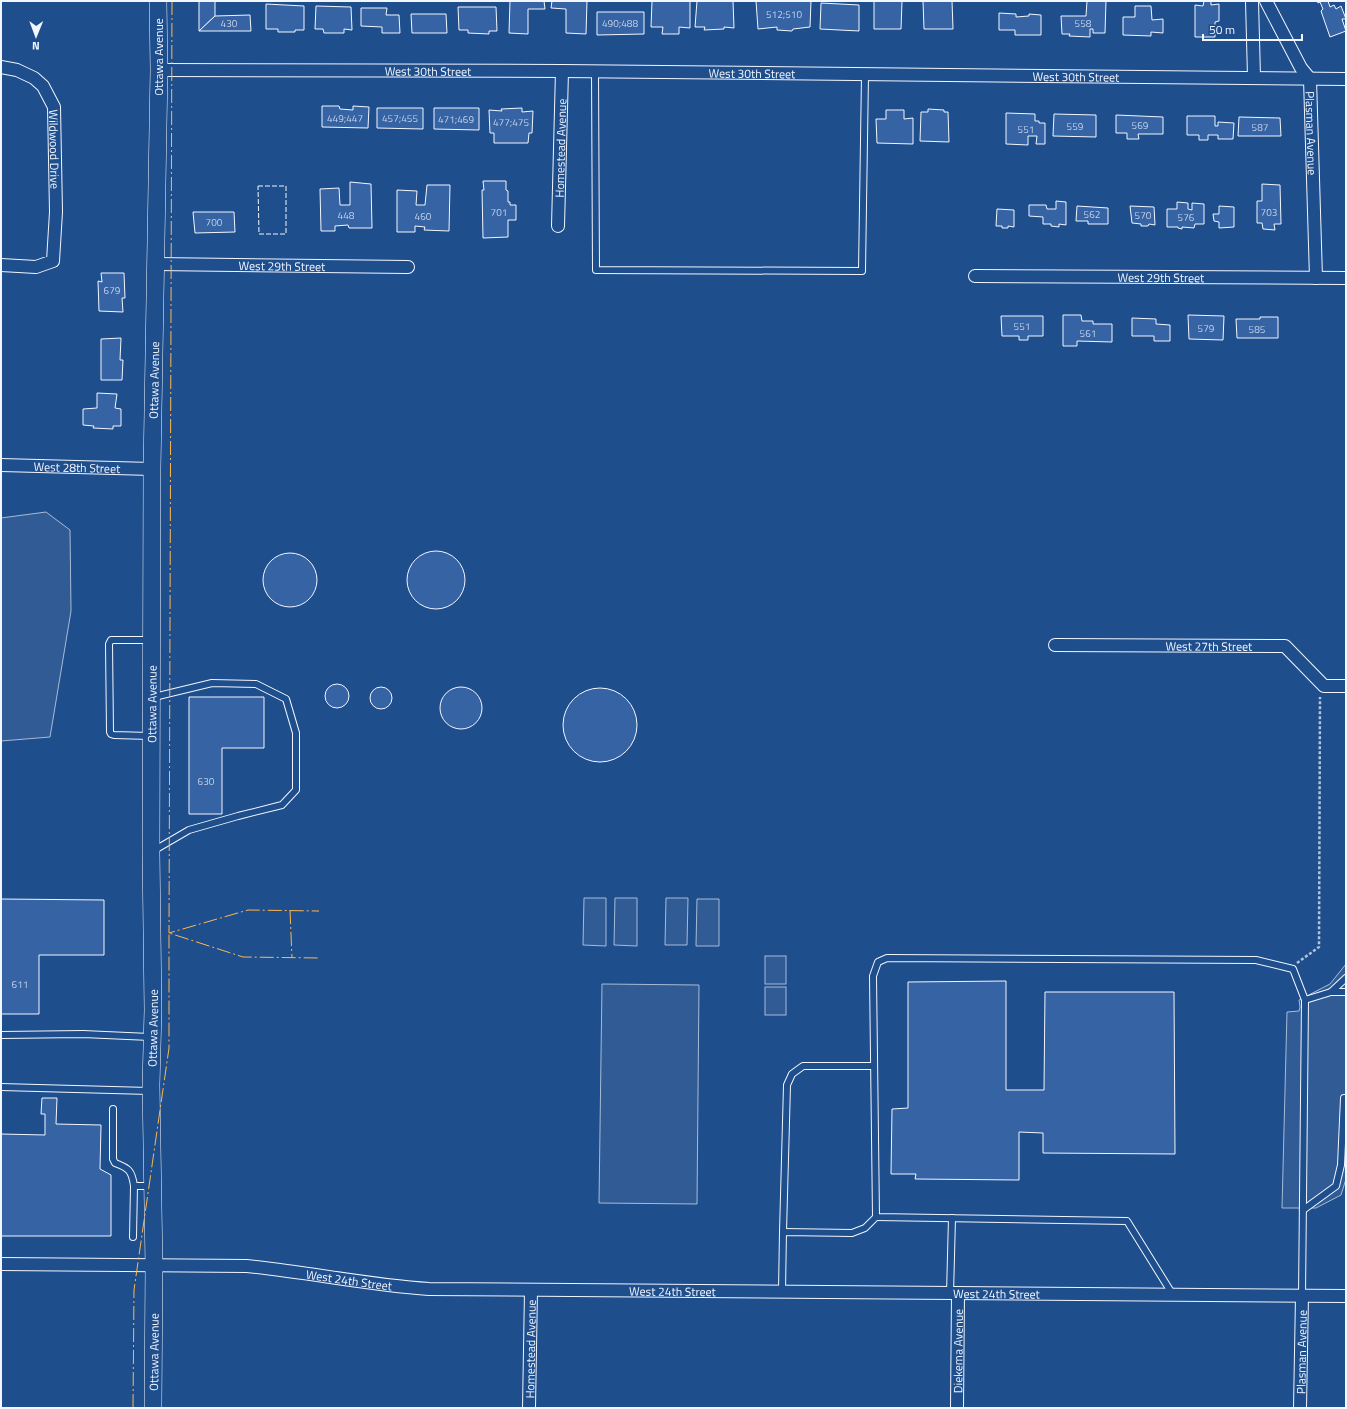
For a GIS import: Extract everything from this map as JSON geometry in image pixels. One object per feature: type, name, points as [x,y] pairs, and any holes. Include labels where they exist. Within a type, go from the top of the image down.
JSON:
[{"type":"street","name":"Ottawa Avenue","points":[[153,1408],[154,1266],[151,1092],[152,468],[156,264],[158,1]]},
{"type":"street","points":[[1252,1],[1254,77]]},
{"type":"street","name":"Plasman Avenue","points":[[1266,1],[1301,68],[1310,79],[1316,278]]},
{"type":"street","name":"Wildwood Drive","points":[[1,67],[17,70],[34,78],[43,86],[54,107],[56,212],[53,261],[36,267],[1,265]]},
{"type":"street","name":"West 30th Street","points":[[158,70],[562,71],[1346,79]]},
{"type":"street","name":"Homestead Avenue","points":[[558,226],[562,71]]},
{"type":"street","name":"West 29th Street","points":[[156,264],[408,268]]},
{"type":"street","name":"West 29th Street","points":[[976,276],[1346,278]]},
{"type":"street","name":"West 28th Street","points":[[1,465],[152,468]]},
{"type":"street","name":"West 27th Street","points":[[1055,645],[1285,646],[1320,682]]},
{"type":"street","points":[[1320,682],[1324,686],[1346,686]]},
{"type":"street","name":"West 24th Street","points":[[1,1264],[247,1266],[275,1268],[398,1287],[429,1289],[1346,1296]]},
{"type":"street","name":"Homestead Avenue","points":[[529,1408],[531,1290]]},
{"type":"street","name":"Diekema Avenue","points":[[954,1293],[957,1408]]},
{"type":"street","name":"Plasman Avenue","points":[[1300,1408],[1302,1296]]},
{"type":"lane","points":[[595,72],[596,270],[862,271],[865,75]]},
{"type":"lane","points":[[152,640],[111,640],[109,644],[110,732],[114,735],[152,736]]},
{"type":"lane","points":[[151,852],[189,830],[282,805],[296,790],[296,733],[286,699],[256,684],[212,683],[152,697]]},
{"type":"lane","points":[[876,1217],[873,976],[878,962],[887,958],[1256,960],[1293,969],[1305,1000],[1302,1296]]},
{"type":"lane","points":[[1331,992],[1346,978]]},
{"type":"lane","points":[[1305,1000],[1331,992],[1346,992]]},
{"type":"lane","points":[[1,1035],[83,1034],[152,1037]]},
{"type":"lane","points":[[782,1291],[787,1085],[792,1074],[803,1066],[874,1066]]},
{"type":"lane","points":[[1,1087],[151,1092]]},
{"type":"lane","points":[[1303,1210],[1336,1186],[1341,1165],[1344,1098],[1346,1098]]},
{"type":"lane","points":[[113,1109],[113,1159],[115,1163],[129,1168],[134,1186],[133,1237]]},
{"type":"lane","points":[[134,1186],[153,1186]]},
{"type":"lane","points":[[783,1232],[852,1233],[865,1228],[876,1217],[1127,1221],[1174,1295]]},
{"type":"lane","points":[[952,1218],[954,1293]]},
{"type":"path","points":[[1293,969],[1294,965],[1319,947],[1320,682]]},
{"type":"shaded area","points":[[46,512],[70,530],[71,611],[50,737],[1,741],[1,518]]},
{"type":"shaded area","points":[[584,898],[606,898],[606,946],[583,945]]},
{"type":"shaded area","points":[[615,898],[637,898],[637,946],[614,945]]},
{"type":"shaded area","points":[[666,898],[688,898],[687,945],[665,945]]},
{"type":"shaded area","points":[[697,899],[719,899],[719,946],[696,946]]},
{"type":"shaded area","points":[[765,956],[786,956],[786,984],[765,984]]},
{"type":"shaded area","points":[[1346,964],[1346,1179],[1341,1195],[1316,1208],[1282,1208],[1287,1012],[1299,1011],[1299,1000],[1330,984]]},
{"type":"shaded area","points":[[602,984],[699,985],[697,1204],[599,1203]]},
{"type":"shaded area","points":[[765,987],[786,987],[786,1015],[765,1015]]},
{"type":"building","points":[[199,1],[215,1],[215,16],[199,31]]},
{"type":"building","points":[[510,1],[544,1],[545,9],[528,9],[528,34],[509,33]]},
{"type":"building","points":[[552,1],[587,1],[586,34],[566,33],[566,9],[551,8]]},
{"type":"building","points":[[652,1],[690,1],[690,28],[679,27],[679,34],[662,34],[663,27],[651,27]]},
{"type":"building","points":[[697,1],[733,1],[734,28],[724,27],[724,29],[704,30],[705,27],[695,27]]},
{"type":"building","points":[[756,1],[811,1],[810,27],[793,29],[792,31],[777,30],[777,27],[758,29]]},
{"type":"building","points":[[874,1],[902,1],[901,29],[874,29]]},
{"type":"building","points":[[923,1],[952,1],[953,29],[924,29]]},
{"type":"building","points":[[1087,1],[1106,1],[1105,33],[1093,33],[1093,29],[1090,29],[1090,37],[1069,36],[1070,34],[1062,34],[1061,16],[1086,16]]},
{"type":"building","points":[[1204,1],[1211,1],[1211,5],[1219,4],[1219,21],[1215,22],[1215,37],[1195,37],[1195,5],[1203,6]]},
{"type":"building","points":[[1317,1],[1328,1],[1330,7],[1334,5],[1336,9],[1341,6],[1346,19],[1342,19],[1346,31],[1330,37],[1321,11],[1323,9],[1320,2],[1318,3]]},
{"type":"building","points":[[821,3],[859,5],[859,31],[820,29]]},
{"type":"building","points":[[266,4],[304,6],[304,30],[295,30],[295,32],[278,32],[278,29],[266,29]]},
{"type":"building","points":[[316,6],[351,7],[352,30],[344,29],[344,33],[324,33],[323,29],[315,29]]},
{"type":"building","points":[[1135,6],[1151,6],[1152,20],[1163,19],[1163,33],[1151,32],[1151,36],[1123,35],[1123,17],[1135,17]]},
{"type":"building","points":[[458,7],[496,7],[497,31],[489,31],[489,34],[468,33],[468,30],[459,30]]},
{"type":"building","points":[[361,8],[387,8],[386,15],[399,15],[400,33],[382,33],[382,27],[361,26]]},
{"type":"building","points":[[597,12],[644,12],[644,34],[597,35]]},
{"type":"building","points":[[999,13],[1016,14],[1016,17],[1029,16],[1029,14],[1041,15],[1041,35],[1015,35],[1015,30],[999,30]]},
{"type":"building","points":[[411,14],[446,14],[447,33],[412,33]]},
{"type":"building","points":[[250,15],[251,31],[199,31],[215,16]]},
{"type":"building","points":[[322,106],[339,106],[340,109],[353,110],[353,106],[369,107],[368,128],[322,127]]},
{"type":"building","points":[[377,108],[423,108],[423,129],[377,128]]},
{"type":"building","points":[[434,108],[479,108],[479,130],[434,129]]},
{"type":"building","points":[[522,108],[522,112],[533,111],[532,133],[529,133],[528,143],[494,143],[494,133],[490,133],[489,110],[502,111],[501,109]]},
{"type":"building","points":[[928,109],[944,110],[944,112],[948,112],[949,142],[920,141],[921,112],[928,112]]},
{"type":"building","points":[[886,110],[904,110],[904,119],[913,118],[913,144],[877,143],[876,119],[886,119]]},
{"type":"building","points":[[1006,113],[1035,114],[1035,121],[1045,123],[1045,144],[1036,144],[1037,136],[1028,136],[1028,145],[1006,144]]},
{"type":"building","points":[[1054,114],[1096,115],[1096,137],[1053,136]]},
{"type":"building","points":[[1116,115],[1163,117],[1163,134],[1138,134],[1139,139],[1127,139],[1127,133],[1116,133]]},
{"type":"building","points":[[1187,116],[1215,116],[1215,126],[1218,126],[1218,122],[1234,123],[1233,139],[1218,139],[1218,135],[1208,135],[1208,140],[1199,140],[1199,135],[1187,135]]},
{"type":"building","points":[[1239,117],[1280,118],[1281,136],[1238,136]]},
{"type":"building","points":[[483,181],[506,181],[508,202],[510,202],[510,205],[516,205],[516,220],[508,220],[508,237],[483,238]]},
{"type":"building","points":[[350,182],[371,184],[372,228],[349,228],[348,225],[335,226],[335,231],[321,231],[320,189],[339,188],[340,205],[350,205]]},
{"type":"building","points":[[1262,184],[1280,185],[1281,224],[1274,224],[1275,230],[1263,229],[1262,223],[1257,223],[1257,201],[1262,201]]},
{"type":"building","points":[[427,185],[450,185],[449,231],[424,230],[425,227],[415,226],[415,232],[397,232],[397,190],[417,191],[416,205],[425,205]]},
{"type":"building","points":[[1056,201],[1066,202],[1066,225],[1059,224],[1059,227],[1051,226],[1051,224],[1043,224],[1043,217],[1029,216],[1029,205],[1046,205],[1047,209],[1056,209]]},
{"type":"building","points":[[1177,202],[1188,203],[1188,209],[1192,210],[1192,203],[1204,204],[1204,224],[1195,224],[1194,228],[1182,227],[1182,229],[1178,227],[1167,227],[1167,209],[1177,209]]},
{"type":"building","points":[[1077,206],[1108,208],[1108,224],[1088,224],[1088,221],[1076,221]]},
{"type":"building","points":[[1130,206],[1154,207],[1155,225],[1149,224],[1148,226],[1141,226],[1141,224],[1132,223]]},
{"type":"building","points":[[1219,206],[1234,207],[1234,227],[1219,228],[1219,222],[1214,221],[1213,214],[1219,214]]},
{"type":"building","points":[[997,209],[1014,210],[1014,227],[1008,226],[1008,228],[1002,228],[1002,226],[996,226]]},
{"type":"building","points":[[193,212],[234,212],[235,232],[195,233]]},
{"type":"building","points":[[101,273],[124,273],[125,298],[122,298],[123,312],[99,311],[98,281],[102,282]]},
{"type":"building","points":[[1063,315],[1081,315],[1082,321],[1093,321],[1093,324],[1112,324],[1112,342],[1077,341],[1077,346],[1063,346]]},
{"type":"building","points":[[1188,315],[1224,316],[1223,340],[1189,339]]},
{"type":"building","points":[[1001,316],[1043,316],[1043,336],[1028,336],[1028,340],[1019,340],[1019,336],[1002,336]]},
{"type":"building","points":[[1260,317],[1278,317],[1278,338],[1237,338],[1236,319],[1260,319]]},
{"type":"building","points":[[1132,318],[1156,319],[1156,324],[1170,325],[1170,341],[1154,341],[1154,336],[1132,336]]},
{"type":"building","points":[[121,338],[120,360],[123,360],[122,380],[101,380],[101,339]]},
{"type":"building","points":[[97,393],[117,394],[115,408],[121,409],[121,426],[113,426],[113,429],[93,428],[94,426],[83,425],[83,409],[97,408]]},
{"type":"building","points":[[436,551],[447,553],[460,564],[463,569],[465,580],[463,591],[452,604],[447,607],[436,609],[425,607],[412,596],[409,591],[407,580],[409,569],[420,556],[425,553]]},
{"type":"building","points":[[285,553],[295,553],[305,557],[313,565],[317,575],[317,585],[313,595],[305,603],[295,607],[285,607],[275,603],[267,595],[263,585],[263,575],[267,565],[275,557]]},
{"type":"building","points":[[337,684],[342,685],[348,691],[348,701],[342,707],[337,708],[332,707],[326,701],[325,696],[326,691],[332,685]]},
{"type":"building","points":[[377,687],[385,687],[392,694],[392,702],[385,709],[377,709],[370,702],[370,694]]},
{"type":"building","points":[[461,687],[476,693],[482,708],[476,723],[461,729],[446,723],[440,708],[446,693]]},
{"type":"building","points":[[593,688],[607,688],[621,694],[631,704],[637,718],[637,732],[631,746],[621,756],[607,762],[593,762],[579,756],[569,746],[563,732],[563,718],[569,704],[579,694]]},
{"type":"building","points":[[189,697],[264,697],[264,748],[222,748],[222,814],[189,814]]},
{"type":"building","points":[[1,899],[104,900],[104,955],[39,955],[39,1014],[1,1014]]},
{"type":"building","points":[[1006,981],[1006,1090],[1044,1090],[1045,992],[1174,992],[1175,1154],[1043,1153],[1043,1133],[1019,1132],[1019,1180],[915,1179],[916,1174],[891,1174],[892,1109],[908,1108],[908,982]]},
{"type":"building","points":[[42,1098],[57,1098],[56,1124],[101,1125],[100,1169],[111,1175],[111,1236],[1,1236],[1,1134],[45,1135],[45,1114],[41,1114]]},
{"type":"fence","points":[[258,186],[286,186],[286,234],[259,234],[258,186]]},
{"type":"power","points":[[172,1],[169,933],[248,910],[319,911]]},
{"type":"power","points":[[290,910],[292,958]]},
{"type":"power","points":[[133,1408],[134,1290],[169,1048],[169,933],[243,957],[320,958]]}]
